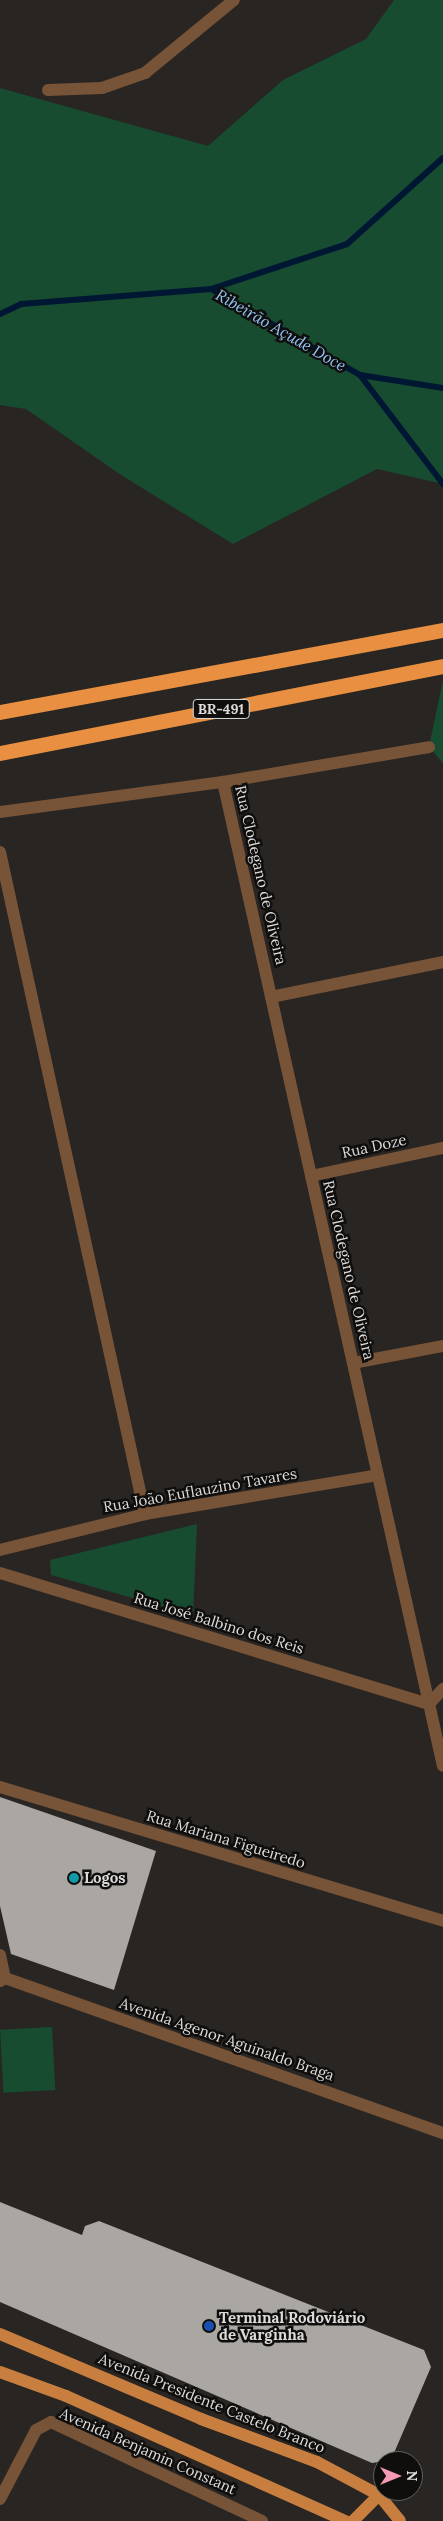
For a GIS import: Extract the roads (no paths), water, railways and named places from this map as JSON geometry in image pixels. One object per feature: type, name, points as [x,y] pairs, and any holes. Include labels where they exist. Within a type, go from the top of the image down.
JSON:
[{"type":"highway","name":"BR-491","points":[[0,712],[443,630]]},
{"type":"highway","name":"BR-491","points":[[0,753],[443,666]]},
{"type":"main road","name":"Avenida Presidente Castelo Branco","points":[[0,2334],[201,2419],[317,2462],[373,2492]]},
{"type":"main road","points":[[0,2372],[66,2396],[346,2521]]},
{"type":"main road","points":[[353,2521],[373,2501]]},
{"type":"main road","name":"Avenida Presidente Castelo Branco","points":[[384,2501],[400,2521]]},
{"type":"street","points":[[48,90],[102,88],[145,73],[234,0]]},
{"type":"street","points":[[0,812],[223,782],[429,747]]},
{"type":"street","name":"Rua Clodegano de Oliveira","points":[[223,782],[443,1766]]},
{"type":"street","points":[[0,852],[145,1514]]},
{"type":"street","points":[[271,997],[443,962]]},
{"type":"street","name":"Rua Doze","points":[[311,1176],[443,1148]]},
{"type":"street","points":[[353,1363],[443,1346]]},
{"type":"street","name":"Rua João Euflauzino Tavares","points":[[0,1550],[145,1514],[378,1476]]},
{"type":"street","name":"Rua José Balbino dos Reis","points":[[0,1573],[429,1704]]},
{"type":"street","points":[[429,1704],[443,1688]]},
{"type":"street","name":"Rua Mariana Figueiredo","points":[[0,1787],[443,1921]]},
{"type":"street","points":[[0,1955],[2,1980]]},
{"type":"street","name":"Avenida Agenor Aguinaldo Braga","points":[[2,1980],[443,2133]]},
{"type":"street","name":"Avenida Benjamin Constant","points":[[0,2498],[36,2430],[50,2422],[262,2521]]},
{"type":"waterway","points":[[211,289],[347,244],[443,158]]},
{"type":"waterway","name":"Ribeirão Açude Doce","points":[[0,314],[21,304],[211,289],[360,375],[443,388]]},
{"type":"waterway","points":[[360,375],[443,484]]},
{"type":"place","name":"Logos","points":[[74,1878]]},
{"type":"place","name":"Terminal Rodoviário de Varginha","points":[[209,2326]]}]
